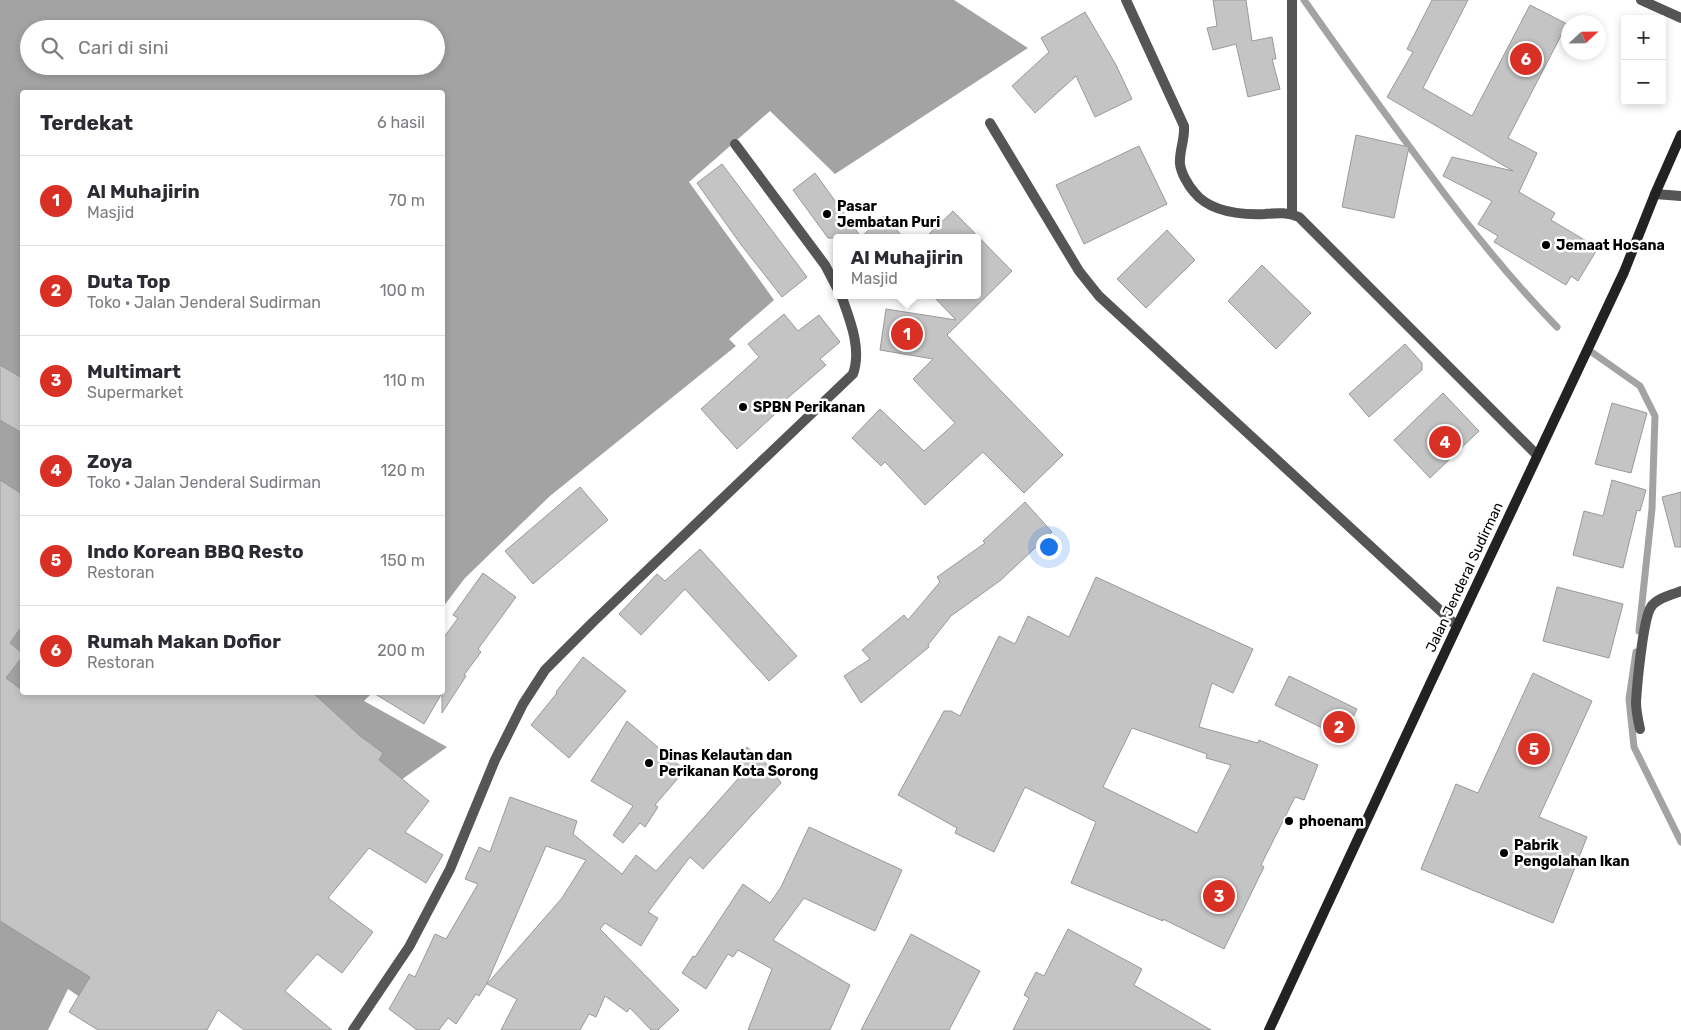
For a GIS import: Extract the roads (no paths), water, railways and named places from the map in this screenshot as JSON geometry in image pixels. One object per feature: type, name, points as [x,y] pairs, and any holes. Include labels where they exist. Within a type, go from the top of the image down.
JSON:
[{"type":"main road","name":"Jalan Jenderal Sudirman","points":[[1269,1030],[1624,272],[1681,135]]},
{"type":"street","points":[[1126,0],[1184,126],[1185,135],[1180,153],[1180,166],[1189,187],[1206,202],[1229,212],[1263,214],[1283,212],[1299,217],[1537,455]]},
{"type":"street","points":[[1292,0],[1292,214]]},
{"type":"street","points":[[1640,0],[1681,18]]},
{"type":"street","points":[[990,123],[1079,271],[1100,296],[1458,626]]},
{"type":"street","points":[[735,144],[824,265],[833,281]]},
{"type":"street","points":[[1655,194],[1681,196]]},
{"type":"street","points":[[353,1030],[418,930],[450,869],[494,760],[523,704],[546,670],[593,622],[853,374],[857,355],[850,322],[842,299]]},
{"type":"street","points":[[1640,728],[1636,701],[1643,638],[1649,612],[1652,605],[1659,600],[1681,591]]},
{"type":"waterway","points":[[1304,0],[1457,210],[1505,270],[1557,327]]},
{"type":"waterway","points":[[1593,353],[1640,386],[1655,416],[1652,509],[1639,631]]},
{"type":"waterway","points":[[1636,652],[1629,699],[1634,747],[1681,842]]},
{"type":"place","name":"Rumah Makan Dofior","points":[[1526,59]]},
{"type":"place","name":"Pasar Jembatan Puri","points":[[827,214]]},
{"type":"place","name":"Jemaat Hosana","points":[[1546,245]]},
{"type":"place","name":"Al Muhajirin","points":[[907,334]]},
{"type":"place","name":"SPBN Perikanan","points":[[743,407]]},
{"type":"place","name":"Zoya","points":[[1445,442]]},
{"type":"place","name":"Duta Top","points":[[1339,727]]},
{"type":"place","name":"Indo Korean BBQ Resto","points":[[1534,749]]},
{"type":"place","name":"Dinas Kelautan dan Perikanan Kota Sorong","points":[[649,763]]},
{"type":"place","name":"phoenam","points":[[1289,821]]},
{"type":"place","name":"Pabrik Pengolahan Ikan","points":[[1504,853]]},
{"type":"place","name":"Multimart","points":[[1219,896]]}]
